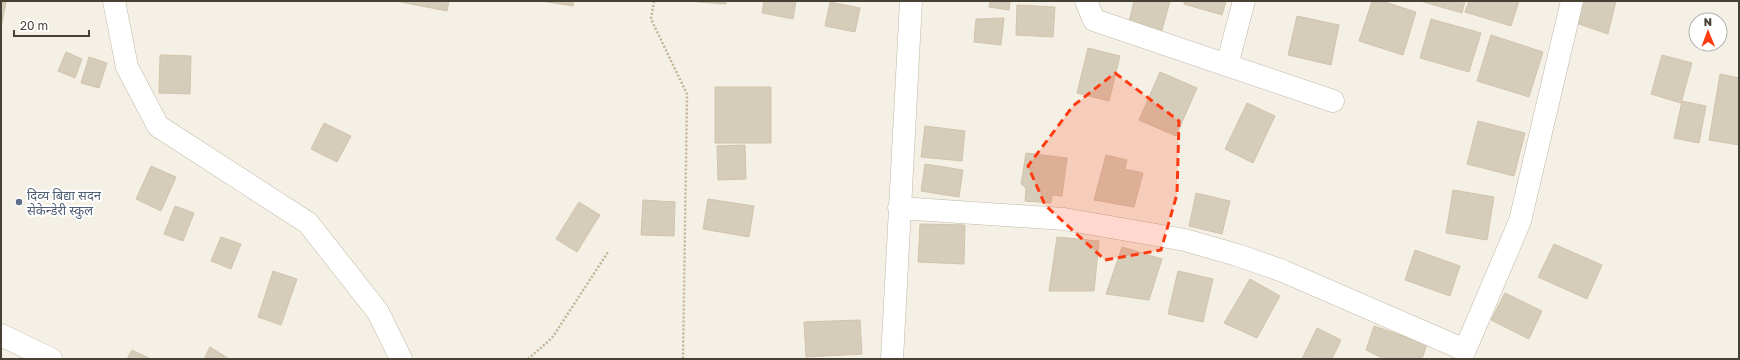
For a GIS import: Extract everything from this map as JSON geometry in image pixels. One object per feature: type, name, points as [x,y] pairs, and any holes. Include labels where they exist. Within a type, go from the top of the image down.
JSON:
[{"type":"street","points":[[114,1],[127,67],[158,126],[308,223],[378,312],[401,359]]},
{"type":"street","points":[[892,359],[911,1]]},
{"type":"street","points":[[1086,1],[1094,20],[1333,101]]},
{"type":"street","points":[[1228,65],[1244,1]]},
{"type":"street","points":[[899,208],[1064,218],[1185,240],[1237,255],[1283,271],[1463,355],[1520,221],[1572,1]]},
{"type":"street","points":[[1,335],[51,359]]},
{"type":"path","points":[[654,1],[651,19],[687,94],[683,359]]},
{"type":"path","points":[[528,359],[552,338],[608,252]]},
{"type":"highlighted area","points":[[1115,73],[1179,121],[1177,194],[1161,250],[1105,260],[1045,205],[1028,166],[1073,106]]},
{"type":"building","points":[[1,1],[6,2],[1,28]]},
{"type":"building","points":[[396,1],[449,1],[447,11]]},
{"type":"building","points":[[541,1],[574,1],[573,6]]},
{"type":"building","points":[[685,1],[726,1],[726,4]]},
{"type":"building","points":[[764,1],[796,1],[793,19],[762,13]]},
{"type":"building","points":[[990,1],[1010,1],[1009,10],[989,7]]},
{"type":"building","points":[[1134,1],[1170,1],[1161,34],[1128,26]]},
{"type":"building","points":[[1184,1],[1226,1],[1222,15],[1184,4]]},
{"type":"building","points":[[1372,1],[1382,1],[1416,12],[1403,55],[1359,41]]},
{"type":"building","points":[[1420,1],[1465,1],[1462,13]]},
{"type":"building","points":[[1469,1],[1519,1],[1511,26],[1465,12]]},
{"type":"building","points":[[1581,1],[1616,1],[1608,34],[1576,23]]},
{"type":"building","points":[[830,2],[860,8],[855,32],[825,26]]},
{"type":"building","points":[[1017,5],[1055,7],[1053,37],[1016,35]]},
{"type":"building","points":[[1297,16],[1339,25],[1331,65],[1288,55]]},
{"type":"building","points":[[1004,18],[1001,45],[974,42],[976,19]]},
{"type":"building","points":[[1431,19],[1481,33],[1469,72],[1420,58]]},
{"type":"building","points":[[1491,35],[1543,52],[1529,97],[1477,81]]},
{"type":"building","points":[[1088,48],[1120,56],[1109,101],[1077,93]]},
{"type":"building","points":[[66,52],[82,59],[75,78],[58,71]]},
{"type":"building","points":[[160,55],[191,56],[190,94],[159,93]]},
{"type":"building","points":[[1662,55],[1692,63],[1681,103],[1651,94]]},
{"type":"building","points":[[89,57],[107,63],[99,88],[81,83]]},
{"type":"building","points":[[1160,72],[1197,88],[1176,136],[1139,120]]},
{"type":"building","points":[[1720,74],[1739,78],[1739,145],[1709,140]]},
{"type":"building","points":[[715,87],[771,87],[771,143],[715,143]]},
{"type":"building","points":[[1682,101],[1706,106],[1699,143],[1674,138]]},
{"type":"building","points":[[1247,103],[1275,116],[1253,163],[1225,149]]},
{"type":"building","points":[[1478,121],[1525,133],[1514,176],[1467,164]]},
{"type":"building","points":[[324,123],[351,136],[337,162],[311,149]]},
{"type":"building","points":[[925,126],[965,131],[962,161],[921,157]]},
{"type":"building","points":[[745,145],[746,179],[718,180],[717,146]]},
{"type":"building","points":[[1026,153],[1067,158],[1062,196],[1052,195],[1051,203],[1025,201],[1026,188],[1021,184]]},
{"type":"building","points":[[1106,155],[1127,160],[1125,169],[1143,173],[1134,207],[1094,200]]},
{"type":"building","points":[[925,164],[963,170],[959,197],[921,191]]},
{"type":"building","points":[[151,166],[176,177],[161,211],[136,199]]},
{"type":"building","points":[[1453,190],[1494,197],[1487,240],[1446,233]]},
{"type":"building","points":[[1196,193],[1230,201],[1222,234],[1189,226]]},
{"type":"building","points":[[708,199],[754,206],[749,237],[703,229]]},
{"type":"building","points":[[643,200],[675,202],[674,236],[641,235]]},
{"type":"building","points":[[579,202],[600,215],[577,252],[556,239]]},
{"type":"building","points":[[175,206],[194,213],[183,241],[164,234]]},
{"type":"building","points":[[920,224],[965,225],[964,264],[918,262]]},
{"type":"building","points":[[221,237],[241,244],[231,269],[211,261]]},
{"type":"building","points":[[1057,237],[1099,241],[1094,291],[1049,291]]},
{"type":"building","points":[[1554,244],[1602,265],[1587,299],[1538,277]]},
{"type":"building","points":[[1122,247],[1162,259],[1149,300],[1106,294]]},
{"type":"building","points":[[1415,250],[1460,266],[1450,296],[1405,280]]},
{"type":"building","points":[[273,271],[297,279],[281,325],[258,317]]},
{"type":"building","points":[[1178,271],[1213,279],[1203,322],[1168,314]]},
{"type":"building","points":[[1250,279],[1280,296],[1257,338],[1224,323]]},
{"type":"building","points":[[1505,293],[1542,311],[1529,339],[1491,320]]},
{"type":"building","points":[[860,320],[862,354],[806,357],[804,322]]},
{"type":"building","points":[[1374,326],[1427,344],[1422,359],[1384,359],[1366,350]]},
{"type":"building","points":[[1317,328],[1341,340],[1332,359],[1302,359]]},
{"type":"building","points":[[210,347],[229,359],[204,359]]},
{"type":"building","points":[[132,350],[151,359],[127,359]]},
{"type":"place","name":"दिव्य बिद्या सदन सेकेन्डेरी स्कुल","points":[[19,202]]}]
